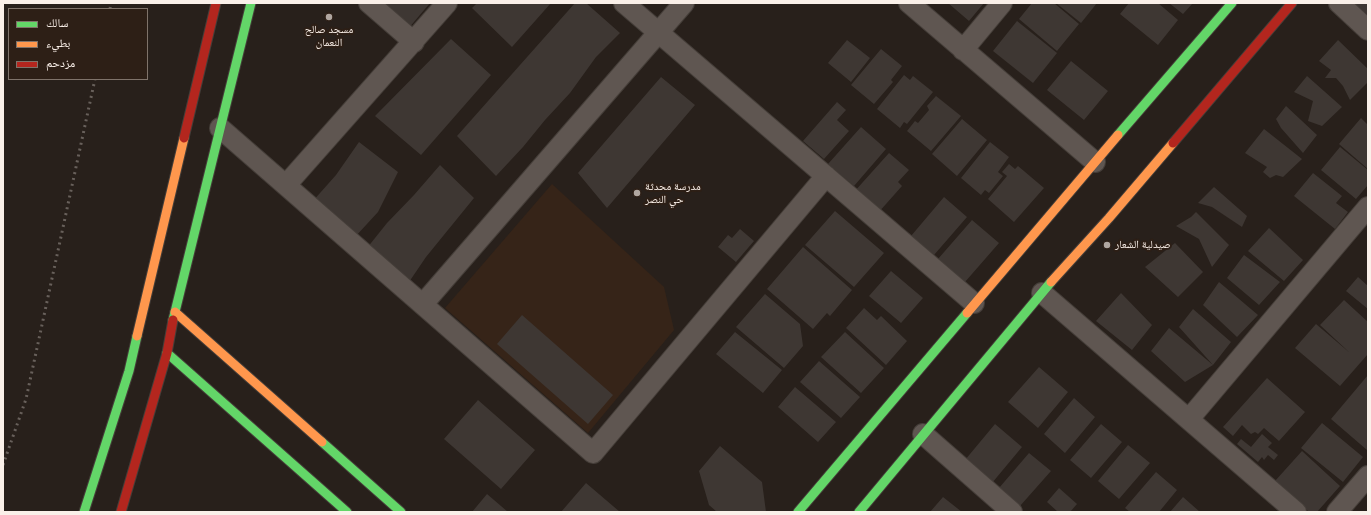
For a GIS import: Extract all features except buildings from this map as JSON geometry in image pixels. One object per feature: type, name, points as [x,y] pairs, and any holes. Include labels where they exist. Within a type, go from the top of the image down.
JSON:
[{"type":"main road","points":[[84,512],[96,490],[129,371],[215,23],[216,3]]},
{"type":"main road","points":[[121,512],[123,495],[167,353],[174,312],[220,128],[242,28],[251,3]]},
{"type":"main road","points":[[798,512],[974,303],[1232,3]]},
{"type":"main road","points":[[858,512],[1042,293],[1109,218],[1292,3]]},
{"type":"main road","points":[[174,312],[401,512]]},
{"type":"main road","points":[[167,353],[347,512]]},
{"type":"street","points":[[369,3],[414,42]]},
{"type":"street","points":[[286,185],[447,3]]},
{"type":"street","points":[[624,3],[974,303]]},
{"type":"street","points":[[423,304],[684,3]]},
{"type":"street","points":[[909,3],[1095,162]]},
{"type":"street","points":[[963,50],[1002,3]]},
{"type":"street","points":[[1339,3],[1368,30]]},
{"type":"street","points":[[220,128],[593,453],[826,176]]},
{"type":"street","points":[[1188,419],[1368,206]]},
{"type":"street","points":[[1042,293],[1296,512]]},
{"type":"street","points":[[923,434],[1012,512]]},
{"type":"street","points":[[1338,512],[1368,476]]},
{"type":"shaded area","points":[[552,184],[664,287],[674,330],[588,433],[445,308]]},
{"type":"railway","points":[[110,8],[111,3]]},
{"type":"railway","points":[[3,465],[26,399],[95,80]]},
{"type":"traffic: fast","points":[[173,320],[251,3]]},
{"type":"traffic: fast","points":[[1118,135],[1232,3]]},
{"type":"traffic: fast","points":[[859,512],[1051,282]]},
{"type":"traffic: fast","points":[[798,512],[967,313]]},
{"type":"traffic: fast","points":[[84,512],[129,371],[137,336]]},
{"type":"traffic: fast","points":[[167,353],[347,512]]},
{"type":"traffic: fast","points":[[322,442],[401,512]]},
{"type":"traffic: slow","points":[[967,313],[1118,135]]},
{"type":"traffic: slow","points":[[137,336],[184,138]]},
{"type":"traffic: slow","points":[[1051,282],[1109,218],[1173,143]]},
{"type":"traffic: slow","points":[[175,312],[322,442]]},
{"type":"traffic: jam","points":[[184,138],[216,3]]},
{"type":"traffic: jam","points":[[1173,143],[1292,3]]},
{"type":"traffic: jam","points":[[121,512],[167,353],[173,320]]},
{"type":"place","name":"مسجد صالح النعمان","points":[[329,17]]},
{"type":"place","name":"مدرسة محدثة حي النصر","points":[[637,193]]},
{"type":"place","name":"صيدلية الشعار","points":[[1107,245]]}]
